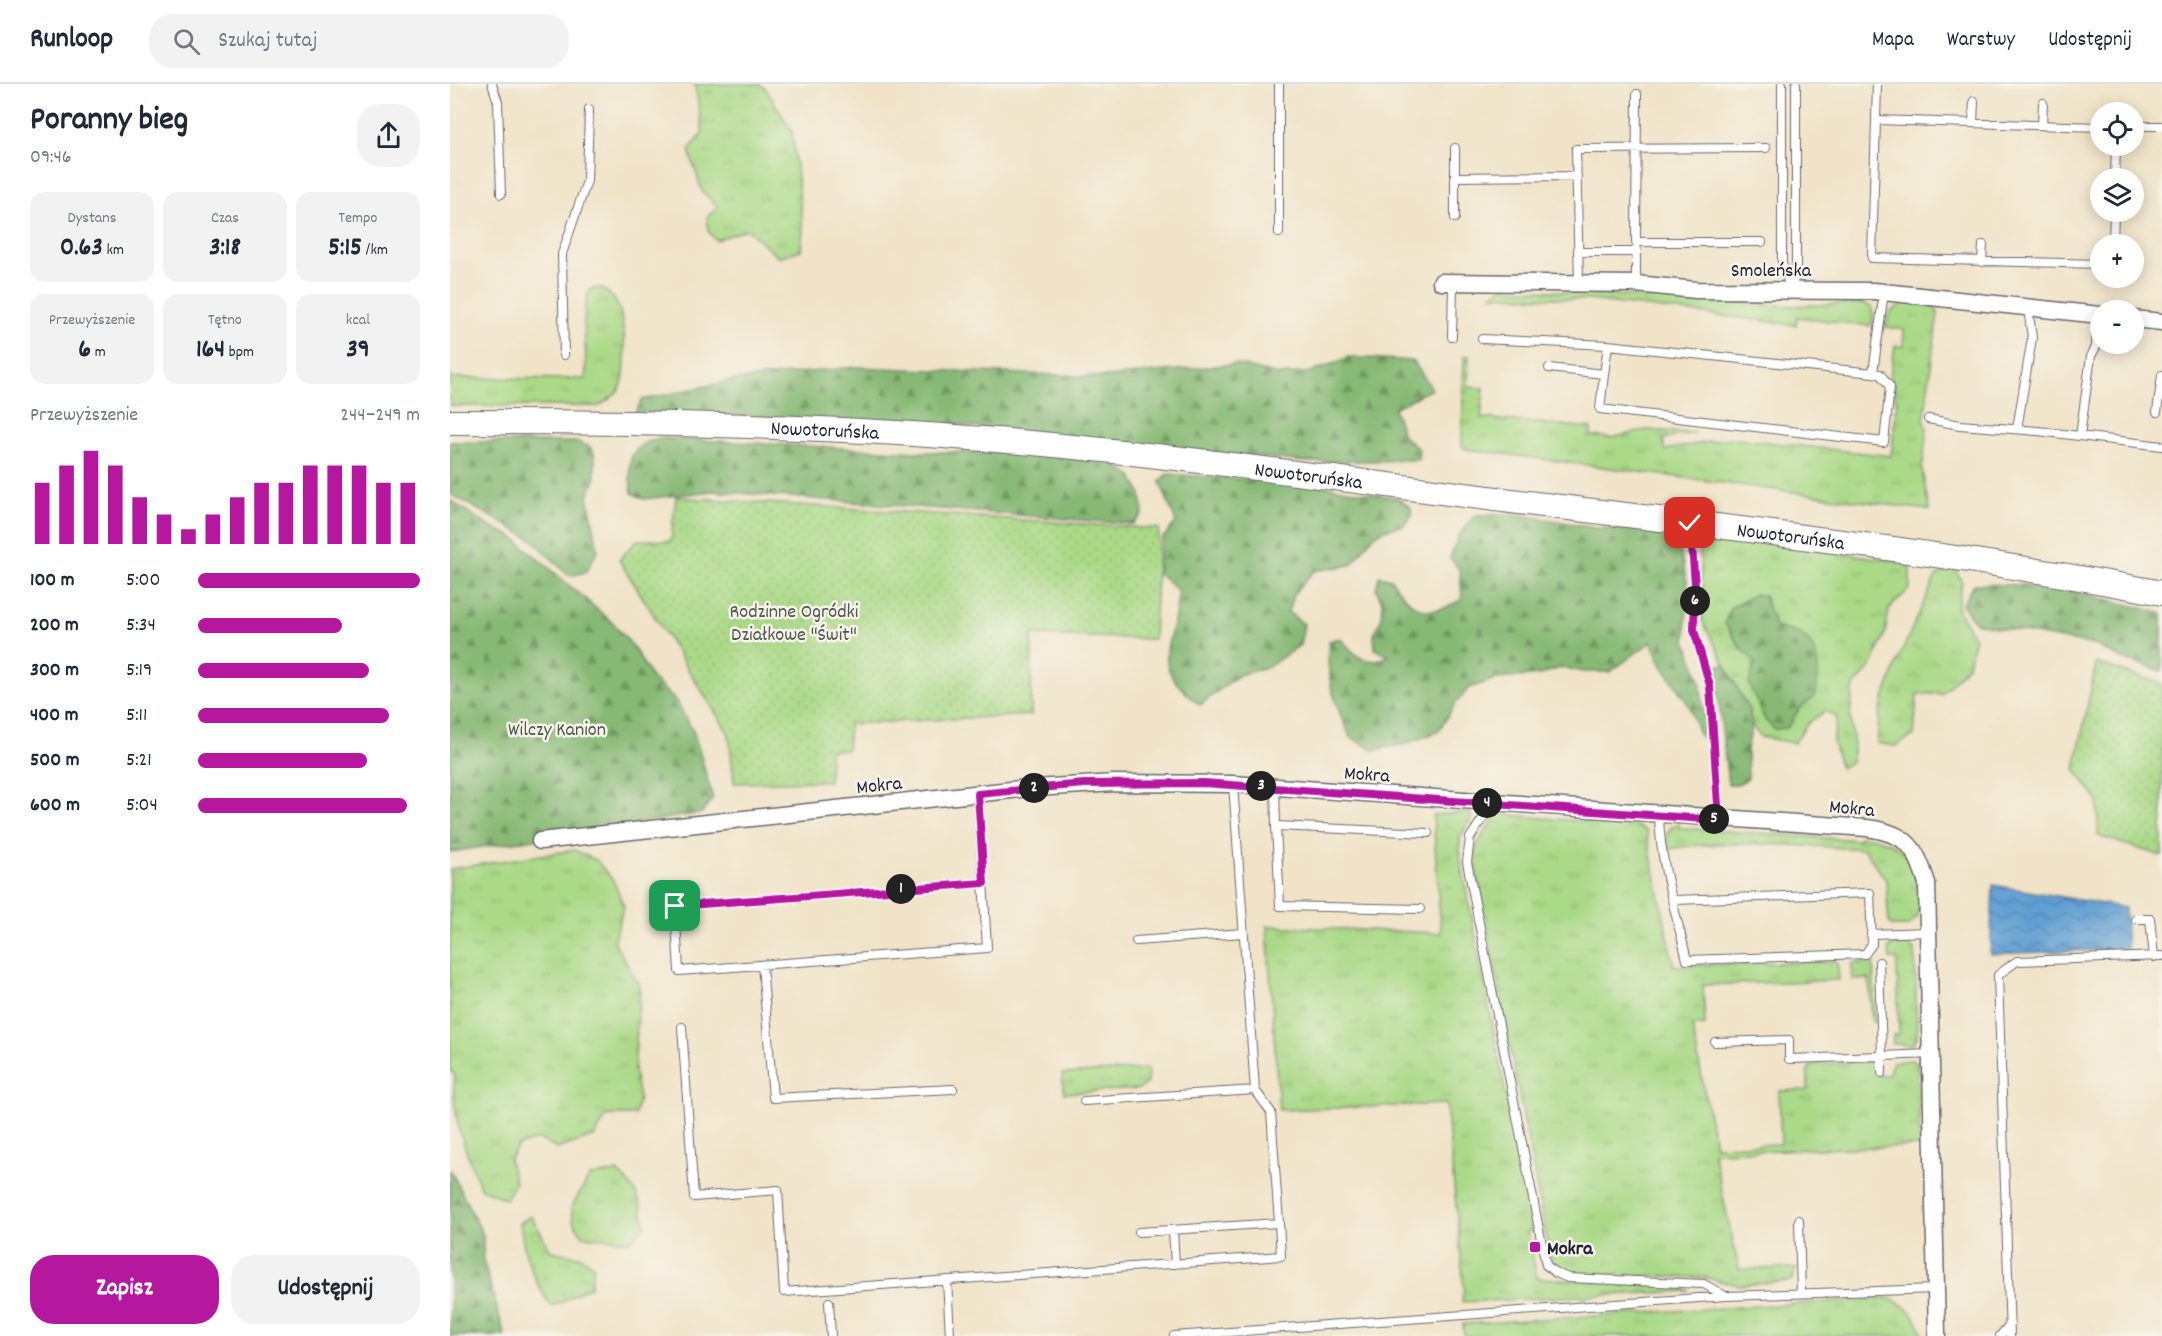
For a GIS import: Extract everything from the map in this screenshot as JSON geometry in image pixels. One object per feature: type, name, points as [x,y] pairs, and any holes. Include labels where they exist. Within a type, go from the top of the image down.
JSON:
[{"type":"main road","name":"Nowotoruńska","points":[[450,422],[610,422],[778,426],[947,436],[1209,462],[1922,551],[2162,593]]},
{"type":"street","name":"Smoleńska","points":[[1447,282],[1636,284],[1696,290],[1884,292],[2090,314]]},
{"type":"street","points":[[2144,320],[2162,322]]},
{"type":"street","name":"Mokra","points":[[540,841],[978,794],[1114,783],[1233,784],[1719,820],[1867,828],[1896,835],[1917,852],[1927,883],[1937,1336]]},
{"type":"lane","points":[[492,84],[498,102],[501,194]]},
{"type":"lane","points":[[1279,84],[1279,233]]},
{"type":"lane","points":[[1782,84],[1782,263],[1791,291]]},
{"type":"lane","points":[[1791,291],[1796,271],[1796,84]]},
{"type":"lane","points":[[1877,84],[1872,258],[2090,264]]},
{"type":"lane","points":[[1636,284],[1637,94]]},
{"type":"lane","points":[[1973,123],[1974,101]]},
{"type":"lane","points":[[2042,125],[2043,103]]},
{"type":"lane","points":[[564,355],[562,254],[587,181],[589,110]]},
{"type":"lane","points":[[1876,120],[2090,127]]},
{"type":"lane","points":[[2144,126],[2162,126]]},
{"type":"lane","points":[[1455,148],[1455,218]]},
{"type":"lane","points":[[1579,285],[1576,149],[1766,148]]},
{"type":"lane","points":[[1455,177],[1576,176]]},
{"type":"lane","points":[[1578,252],[1636,247],[1762,242]]},
{"type":"lane","points":[[1982,262],[1983,245]]},
{"type":"lane","points":[[1447,282],[1452,337]]},
{"type":"lane","points":[[1873,373],[1884,292]]},
{"type":"lane","points":[[2017,429],[2032,338],[2028,307]]},
{"type":"lane","points":[[1482,339],[1608,345],[1880,374],[1890,387],[1884,442],[1600,410],[1608,345]]},
{"type":"lane","points":[[2080,436],[2092,354]]},
{"type":"lane","points":[[1549,368],[1604,374]]},
{"type":"lane","points":[[2157,412],[2162,375]]},
{"type":"lane","points":[[1928,419],[1960,425],[2017,429],[2162,446]]},
{"type":"lane","points":[[1690,523],[1695,584],[1694,630],[1710,686],[1719,820]]},
{"type":"lane","points":[[682,1027],[694,1197],[778,1190],[784,1292],[1281,1257],[1270,1112],[1255,1090],[1233,784]]},
{"type":"lane","points":[[1275,787],[1280,906],[1420,909]]},
{"type":"lane","points":[[978,794],[984,883],[987,948],[679,971],[675,906],[984,883]]},
{"type":"lane","points":[[1492,803],[1470,838],[1467,862],[1546,1265],[1556,1274],[1568,1278],[1704,1284],[1726,1296]]},
{"type":"lane","points":[[1659,815],[1659,835],[1687,960],[1865,954],[1872,944],[1870,892],[1674,900]]},
{"type":"lane","points":[[1276,826],[1428,833]]},
{"type":"lane","points":[[2010,1336],[1998,975],[2017,961],[2158,956],[2150,919],[2136,919]]},
{"type":"lane","points":[[1871,934],[1928,932]]},
{"type":"lane","points":[[1136,941],[1243,933]]},
{"type":"lane","points":[[1879,962],[1882,1073]]},
{"type":"lane","points":[[762,965],[774,1098],[953,1089]]},
{"type":"lane","points":[[1715,1042],[1789,1040],[1790,1059],[1931,1054]]},
{"type":"lane","points":[[1084,1101],[1255,1090]]},
{"type":"lane","points":[[1799,1220],[1801,1293]]},
{"type":"lane","points":[[1139,1232],[1279,1223]]},
{"type":"lane","points":[[1173,1230],[1175,1264]]},
{"type":"lane","points":[[947,1280],[950,1336]]},
{"type":"lane","points":[[1174,1336],[1726,1296],[1936,1289]]},
{"type":"lane","points":[[829,1302],[831,1336]]},
{"type":"lane","points":[[2000,1336],[2010,1324]]},
{"type":"green space","points":[[695,84],[759,84],[765,88],[792,131],[803,229],[801,250],[778,257],[747,229],[716,240],[708,231],[707,217],[718,207],[702,191],[689,150],[703,133]]},
{"type":"green space","points":[[601,288],[617,304],[624,333],[625,359],[622,381],[620,388],[611,398],[599,406],[450,406],[450,378],[585,379],[584,322],[587,299],[590,289]]},
{"type":"green space","points":[[1501,288],[1790,306],[1863,303],[1872,307],[1873,319],[1870,326],[1797,317],[1796,325],[1589,300],[1492,295]]},
{"type":"green space","points":[[1908,300],[1932,302],[1938,313],[1924,419],[1927,428],[1922,470],[1929,510],[1466,449],[1462,446],[1464,356],[1469,356],[1468,387],[1484,388],[1481,418],[1591,428],[1591,436],[1611,438],[1646,430],[1695,433],[1663,439],[1665,450],[1729,438],[1891,456],[1897,404],[1890,376],[1895,346],[1903,347],[1904,330],[1886,327],[1889,313]]},
{"type":"green space","points":[[1349,357],[1413,361],[1432,389],[1394,408],[1403,436],[1419,449],[1418,460],[1306,462],[956,425],[635,412],[642,400],[734,380],[856,367],[1106,377],[1236,364],[1278,375],[1312,372]]},
{"type":"green space","points":[[659,438],[917,452],[1022,452],[1115,465],[1131,475],[1141,494],[1143,514],[1133,524],[713,491],[644,499],[632,493],[630,465],[635,451],[648,441]]},
{"type":"green space","points":[[450,442],[578,442],[590,447],[595,455],[595,480],[588,496],[598,550],[586,572],[569,576],[533,540],[450,494]]},
{"type":"green space","points":[[1167,474],[1310,484],[1398,498],[1411,508],[1412,515],[1403,526],[1383,531],[1372,538],[1351,565],[1314,571],[1293,595],[1288,612],[1304,624],[1300,645],[1268,667],[1239,675],[1200,705],[1182,689],[1172,676],[1167,664],[1178,591],[1158,573],[1162,539],[1176,522],[1160,482]]},
{"type":"green space","name":"Rodzinne Ogródki Działkowe \"Świt\"","points":[[676,497],[1159,529],[1154,639],[1032,635],[1031,715],[849,724],[847,750],[830,750],[829,781],[734,783],[729,734],[619,560],[637,540],[671,541]]},
{"type":"green space","name":"Wilczy Kanion","points":[[450,500],[489,526],[513,537],[614,624],[634,648],[651,677],[677,702],[694,733],[713,798],[702,813],[450,852]]},
{"type":"green space","points":[[1516,514],[1596,528],[1663,530],[1679,548],[1687,581],[1686,640],[1700,680],[1705,728],[1700,737],[1689,705],[1662,666],[1651,642],[1610,672],[1583,672],[1563,667],[1539,675],[1496,679],[1469,688],[1455,704],[1438,732],[1406,744],[1374,750],[1350,737],[1332,691],[1328,668],[1329,641],[1340,638],[1356,655],[1367,660],[1389,656],[1375,649],[1374,634],[1380,622],[1383,604],[1376,589],[1379,576],[1391,579],[1413,605],[1421,609],[1430,611],[1450,606],[1462,599],[1460,570],[1450,558],[1459,535],[1475,515]]},
{"type":"green space","points":[[1715,534],[1902,562],[1910,569],[1910,588],[1889,609],[1885,634],[1870,668],[1854,686],[1850,715],[1854,746],[1851,761],[1841,769],[1833,742],[1837,717],[1826,711],[1808,723],[1794,743],[1761,737],[1752,726],[1749,710],[1702,620],[1700,543]]},
{"type":"green space","points":[[1954,567],[1962,582],[1957,609],[1975,638],[1968,665],[1942,694],[1917,694],[1914,735],[1895,746],[1877,743],[1880,710],[1897,662],[1936,576]]},
{"type":"green space","points":[[1974,584],[2053,586],[2162,613],[2162,671],[2125,660],[2094,645],[1975,623],[1962,604]]},
{"type":"green space","points":[[1755,594],[1764,596],[1775,627],[1803,636],[1813,648],[1816,656],[1818,679],[1816,695],[1800,708],[1787,728],[1774,729],[1765,720],[1749,684],[1755,662],[1740,647],[1725,623],[1730,608]]},
{"type":"green space","points":[[2096,663],[2162,684],[2162,856],[2098,836],[2098,802],[2075,769]]},
{"type":"green space","points":[[1725,665],[1749,710],[1752,726],[1747,750],[1748,779],[1738,784],[1728,784],[1715,666]]},
{"type":"green space","points":[[1470,812],[1471,819],[1460,837],[1460,857],[1532,1229],[1527,1232],[1537,1278],[1680,1287],[1689,1291],[1462,1302],[1464,1288],[1446,1104],[1279,1110],[1267,926],[1441,933],[1433,815]]},
{"type":"green space","points":[[1498,814],[1636,826],[1646,831],[1674,966],[1837,961],[1839,980],[1703,985],[1705,1025],[1692,1026],[1715,1146],[1781,1144],[1779,1091],[1808,1090],[1808,1070],[1812,1065],[1867,1061],[1875,1065],[1878,1075],[1888,1075],[1893,1062],[1913,1060],[1918,1062],[1920,1146],[1713,1152],[1739,1269],[1797,1268],[1791,1281],[1739,1285],[1707,1278],[1575,1273],[1555,1266],[1550,1257],[1474,858],[1477,844]]},
{"type":"green space","points":[[1679,824],[1679,828],[1859,840],[1860,836],[1891,844],[1910,860],[1915,872],[1919,900],[1918,917],[1908,926],[1892,926],[1889,923],[1886,880],[1864,849],[1716,844],[1668,849],[1669,830]]},
{"type":"green space","points":[[574,850],[596,860],[613,880],[624,906],[614,941],[640,987],[634,1071],[639,1099],[635,1115],[607,1115],[595,1136],[557,1149],[539,1139],[518,1146],[509,1160],[515,1183],[506,1199],[481,1189],[457,1120],[455,1076],[450,1069],[450,869]]},
{"type":"green space","points":[[1894,944],[1907,944],[1915,951],[1917,1037],[1912,1045],[1893,1044],[1893,1035],[1899,1034],[1897,959],[1890,959],[1889,948]]},
{"type":"green space","points":[[1873,962],[1875,1022],[1872,1022],[1869,979],[1852,980],[1852,963]]},
{"type":"green space","points":[[1148,1069],[1147,1083],[1139,1089],[1064,1093],[1062,1074]]},
{"type":"green space","points":[[450,1169],[483,1235],[483,1260],[505,1336],[450,1336]]},
{"type":"green space","points":[[617,1172],[634,1190],[642,1209],[645,1227],[629,1241],[583,1236],[574,1223],[571,1208],[590,1176]]},
{"type":"green space","points":[[531,1216],[551,1251],[582,1257],[594,1266],[590,1287],[551,1306],[534,1276],[524,1246],[520,1223]]},
{"type":"green space","points":[[1887,1298],[1910,1312],[1918,1322],[1923,1336],[1464,1336],[1463,1324]]},
{"type":"water","points":[[1993,885],[2125,908],[2127,949],[1990,954]]},
{"type":"place","name":"Mokra","points":[[1535,1247]]},
{"type":"route","points":[[675,906],[984,883],[978,794],[1020,789],[1114,783],[1233,784],[1719,820],[1710,686],[1694,630],[1695,584],[1690,523]]}]
